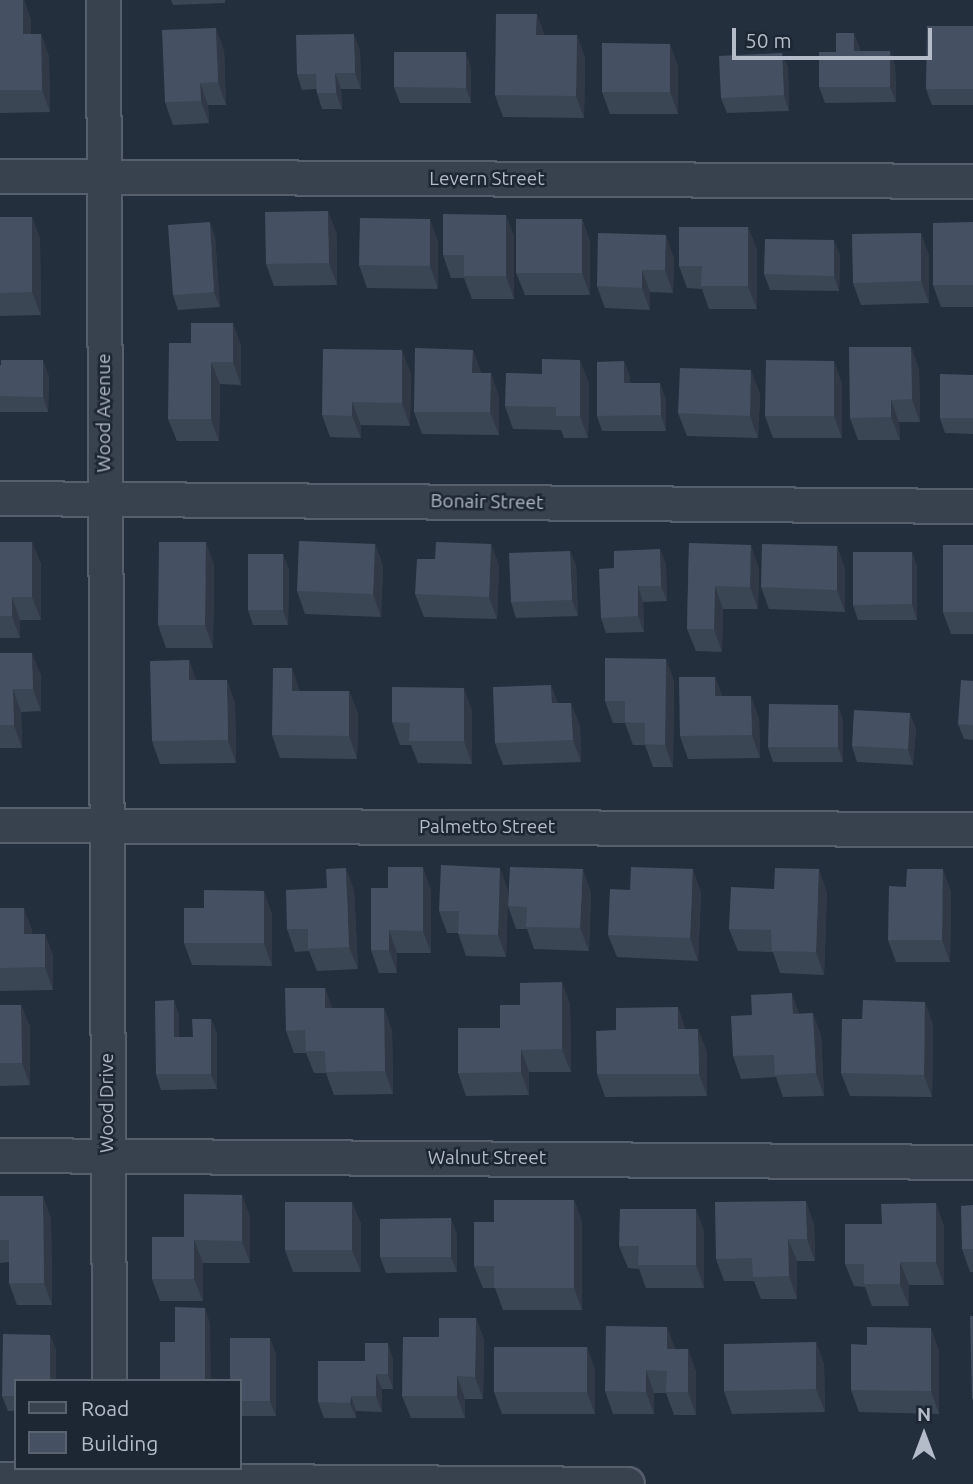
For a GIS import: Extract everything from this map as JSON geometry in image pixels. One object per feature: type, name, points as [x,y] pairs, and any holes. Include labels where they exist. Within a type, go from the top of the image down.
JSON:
[{"type":"street","name":"Wood Avenue","points":[[103,0],[107,825]]},
{"type":"street","name":"Levern Street","points":[[0,176],[973,181]]},
{"type":"street","name":"Bonair Street","points":[[0,498],[973,506]]},
{"type":"street","name":"Palmetto Street","points":[[0,825],[973,829]]},
{"type":"street","name":"Wood Drive","points":[[107,825],[109,1379]]},
{"type":"street","name":"Walnut Street","points":[[0,1154],[973,1161]]},
{"type":"street","points":[[0,1479],[110,1477],[628,1484]]},
{"type":"building","points":[[0,0],[23,0],[23,34],[41,34],[42,90],[0,90]]},
{"type":"building","points":[[496,14],[537,14],[536,35],[577,35],[576,96],[495,95]]},
{"type":"building","points":[[927,26],[973,26],[973,89],[926,89]]},
{"type":"building","points":[[216,28],[218,82],[200,83],[201,101],[165,102],[162,30]]},
{"type":"building","points":[[836,33],[854,33],[854,51],[890,51],[890,87],[819,87],[819,52],[836,52]]},
{"type":"building","points":[[354,34],[355,73],[335,73],[336,93],[317,93],[316,74],[297,74],[296,35]]},
{"type":"building","points":[[602,43],[670,44],[670,92],[602,92]]},
{"type":"building","points":[[394,52],[466,52],[466,88],[394,87]]},
{"type":"building","points":[[782,53],[784,95],[721,98],[719,56]]},
{"type":"building","points":[[328,211],[329,263],[266,264],[265,212]]},
{"type":"building","points":[[443,214],[506,215],[506,276],[464,276],[464,255],[443,255]]},
{"type":"building","points":[[0,217],[32,217],[32,292],[0,293]]},
{"type":"building","points":[[360,218],[430,219],[430,266],[359,265]]},
{"type":"building","points":[[516,219],[582,219],[582,273],[516,273]]},
{"type":"building","points":[[210,222],[214,292],[173,295],[168,225]]},
{"type":"building","points":[[973,222],[973,285],[933,285],[933,223]]},
{"type":"building","points":[[679,227],[748,227],[748,286],[701,286],[702,266],[679,266]]},
{"type":"building","points":[[598,233],[666,235],[665,270],[642,270],[642,288],[597,286]]},
{"type":"building","points":[[921,233],[921,281],[853,283],[852,234]]},
{"type":"building","points":[[765,239],[834,240],[834,276],[764,274]]},
{"type":"building","points":[[191,323],[233,323],[233,362],[211,362],[211,419],[168,419],[169,343],[191,343]]},
{"type":"building","points":[[849,347],[911,347],[912,399],[891,400],[891,417],[850,418]]},
{"type":"building","points":[[415,348],[473,350],[472,373],[491,373],[490,412],[414,412]]},
{"type":"building","points":[[323,349],[402,350],[402,403],[352,402],[352,416],[322,415]]},
{"type":"building","points":[[542,359],[580,360],[580,416],[556,416],[556,407],[505,406],[506,373],[542,374]]},
{"type":"building","points":[[1,360],[43,360],[43,397],[0,396]]},
{"type":"building","points":[[766,360],[834,361],[834,416],[765,416]]},
{"type":"building","points":[[624,361],[624,383],[660,383],[661,415],[597,416],[597,362]]},
{"type":"building","points":[[680,368],[751,370],[750,416],[678,413]]},
{"type":"building","points":[[940,374],[973,375],[973,418],[940,418]]},
{"type":"building","points":[[299,541],[375,544],[373,594],[297,591]]},
{"type":"building","points":[[0,542],[32,542],[32,597],[12,597],[12,616],[0,616]]},
{"type":"building","points":[[159,542],[206,542],[205,625],[158,625]]},
{"type":"building","points":[[436,542],[491,544],[489,597],[415,594],[417,559],[435,559]]},
{"type":"building","points":[[689,543],[751,545],[750,587],[715,586],[714,629],[687,629]]},
{"type":"building","points":[[762,544],[837,546],[837,590],[761,587]]},
{"type":"building","points":[[943,545],[973,545],[973,612],[943,612]]},
{"type":"building","points":[[660,549],[661,586],[638,586],[638,616],[601,618],[599,569],[614,568],[614,551]]},
{"type":"building","points":[[570,551],[572,600],[511,602],[509,553]]},
{"type":"building","points":[[853,552],[912,552],[912,604],[853,605]]},
{"type":"building","points":[[248,554],[283,554],[283,610],[248,610]]},
{"type":"building","points":[[0,653],[32,653],[33,689],[13,689],[14,725],[0,725]]},
{"type":"building","points":[[605,658],[666,659],[665,745],[645,744],[645,723],[625,722],[625,701],[605,701]]},
{"type":"building","points":[[189,660],[189,680],[227,680],[228,740],[152,741],[150,661]]},
{"type":"building","points":[[273,668],[292,668],[292,691],[349,691],[349,736],[272,735]]},
{"type":"building","points":[[679,677],[715,677],[715,696],[751,696],[752,735],[680,736]]},
{"type":"building","points":[[961,680],[973,681],[973,725],[958,724]]},
{"type":"building","points":[[551,685],[552,703],[571,703],[573,740],[495,743],[493,687]]},
{"type":"building","points":[[392,687],[464,688],[464,741],[409,741],[410,723],[392,722]]},
{"type":"building","points":[[769,704],[838,705],[838,747],[768,747]]},
{"type":"building","points":[[854,710],[910,713],[908,749],[852,746]]},
{"type":"building","points":[[441,865],[500,868],[498,935],[458,934],[459,911],[439,911]]},
{"type":"building","points":[[388,867],[423,867],[423,931],[389,930],[389,950],[371,950],[371,888],[388,888]]},
{"type":"building","points":[[510,867],[583,869],[580,928],[526,927],[527,907],[508,906]]},
{"type":"building","points":[[631,867],[693,869],[690,938],[608,935],[610,889],[630,890]]},
{"type":"building","points":[[346,868],[349,947],[308,949],[308,929],[287,929],[286,890],[327,888],[326,869]]},
{"type":"building","points":[[775,868],[819,869],[816,952],[772,951],[771,930],[729,929],[731,887],[774,889]]},
{"type":"building","points":[[907,869],[943,869],[942,940],[888,940],[889,886],[906,887]]},
{"type":"building","points":[[204,890],[264,891],[264,943],[184,943],[184,908],[204,908]]},
{"type":"building","points":[[0,908],[24,908],[24,934],[45,934],[45,967],[0,968]]},
{"type":"building","points":[[562,982],[562,1049],[521,1050],[521,1072],[458,1073],[458,1028],[500,1028],[500,1005],[520,1005],[520,983]]},
{"type":"building","points":[[285,988],[325,988],[325,1008],[384,1008],[385,1071],[326,1072],[325,1051],[306,1051],[305,1030],[286,1031]]},
{"type":"building","points":[[792,993],[793,1014],[813,1013],[816,1073],[775,1075],[774,1055],[733,1056],[731,1016],[752,1015],[751,995]]},
{"type":"building","points":[[174,1000],[174,1037],[193,1037],[192,1019],[211,1019],[211,1074],[156,1074],[155,1001]]},
{"type":"building","points":[[863,1000],[925,1002],[924,1075],[841,1073],[842,1019],[862,1019]]},
{"type":"building","points":[[0,1005],[21,1005],[22,1063],[0,1063]]},
{"type":"building","points":[[678,1007],[678,1029],[698,1029],[699,1074],[597,1074],[596,1031],[616,1030],[616,1008]]},
{"type":"building","points":[[184,1194],[242,1195],[242,1241],[194,1240],[194,1279],[152,1279],[152,1237],[184,1237]]},
{"type":"building","points":[[0,1196],[43,1196],[44,1283],[9,1283],[9,1240],[0,1240]]},
{"type":"building","points":[[494,1200],[574,1200],[574,1288],[494,1288],[494,1266],[474,1266],[474,1222],[494,1222]]},
{"type":"building","points":[[806,1201],[807,1239],[788,1239],[789,1276],[753,1277],[752,1258],[716,1259],[715,1202]]},
{"type":"building","points":[[285,1202],[352,1202],[352,1250],[285,1250]]},
{"type":"building","points":[[936,1203],[936,1262],[900,1262],[900,1284],[864,1284],[864,1264],[845,1264],[845,1224],[882,1224],[881,1204]]},
{"type":"building","points":[[973,1205],[973,1249],[962,1249],[961,1206]]},
{"type":"building","points":[[620,1209],[696,1209],[696,1265],[638,1265],[639,1246],[619,1246]]},
{"type":"building","points":[[451,1218],[451,1257],[380,1257],[380,1219]]},
{"type":"building","points":[[175,1307],[205,1308],[205,1379],[160,1379],[160,1342],[175,1342]]},
{"type":"building","points":[[970,1316],[973,1316],[973,1399],[972,1399]]},
{"type":"building","points":[[439,1318],[476,1318],[475,1377],[457,1376],[457,1396],[402,1396],[403,1337],[439,1337]]},
{"type":"building","points":[[606,1326],[667,1327],[667,1349],[688,1349],[688,1392],[666,1392],[667,1371],[646,1370],[646,1392],[605,1391]]},
{"type":"building","points":[[867,1327],[931,1328],[931,1391],[851,1390],[851,1344],[867,1345]]},
{"type":"building","points":[[3,1334],[50,1335],[50,1379],[14,1379],[14,1396],[2,1396]]},
{"type":"building","points":[[230,1338],[270,1338],[270,1401],[242,1401],[242,1379],[230,1379]]},
{"type":"building","points":[[816,1342],[816,1389],[724,1391],[724,1344]]},
{"type":"building","points":[[365,1343],[388,1343],[388,1374],[376,1374],[376,1396],[351,1396],[350,1403],[318,1402],[318,1361],[365,1361]]},
{"type":"building","points":[[494,1347],[587,1347],[587,1392],[494,1392]]}]
